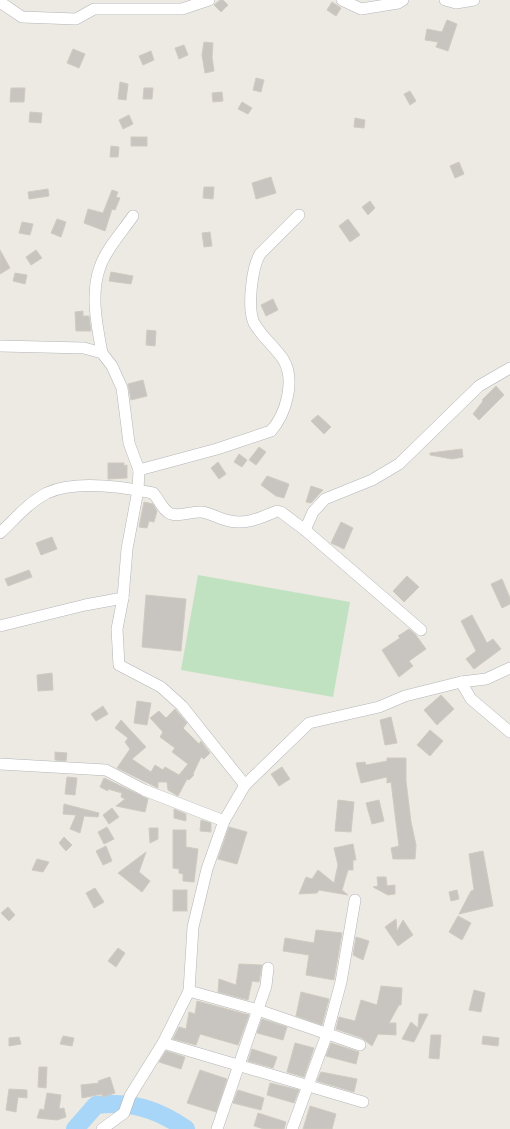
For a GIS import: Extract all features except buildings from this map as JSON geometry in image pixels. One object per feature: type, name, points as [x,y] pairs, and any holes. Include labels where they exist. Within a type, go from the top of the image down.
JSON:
[{"type":"street","points":[[0,2],[22,17],[76,19],[94,9],[182,10],[209,0]]},
{"type":"street","points":[[342,0],[361,9],[398,3],[403,0]]},
{"type":"street","points":[[446,0],[456,3],[474,0]]},
{"type":"street","points":[[133,216],[104,257],[97,279],[97,326],[102,353],[112,366],[122,388],[128,443],[140,470],[138,490],[127,549],[123,598],[117,629],[119,665],[161,687],[182,706],[245,785]]},
{"type":"street","points":[[140,470],[217,449],[271,431],[276,426],[282,415],[289,384],[288,375],[283,360],[253,321],[251,302],[258,257],[299,216]]},
{"type":"street","points":[[0,346],[84,348],[102,353]]},
{"type":"street","points":[[305,530],[312,512],[325,499],[372,480],[399,464],[479,386],[510,368]]},
{"type":"street","points":[[0,533],[34,502],[46,494],[58,489],[109,486],[138,490],[153,493],[170,514],[178,515],[202,512],[227,521],[243,522],[277,511],[281,512],[305,530],[421,630]]},
{"type":"street","points":[[0,626],[85,605],[123,598]]},
{"type":"street","points":[[102,1129],[124,1113],[130,1096],[163,1043],[189,991],[193,928],[207,869],[224,821],[245,785],[309,722],[379,707],[405,696],[461,682],[486,678],[510,668]]},
{"type":"street","points":[[461,682],[471,698],[510,732]]},
{"type":"street","points":[[0,764],[106,770],[144,790],[224,821]]},
{"type":"street","points":[[292,1129],[309,1087],[327,1034],[340,982],[355,900]]},
{"type":"street","points":[[217,1129],[266,986],[268,968]]},
{"type":"street","points":[[189,991],[258,1010],[360,1045]]},
{"type":"street","points":[[163,1043],[363,1102]]},
{"type":"green space","points":[[198,575],[350,602],[333,697],[181,670]]},
{"type":"waterway","points":[[75,1129],[96,1105],[109,1104],[121,1104],[143,1108],[165,1116],[186,1129]]}]
